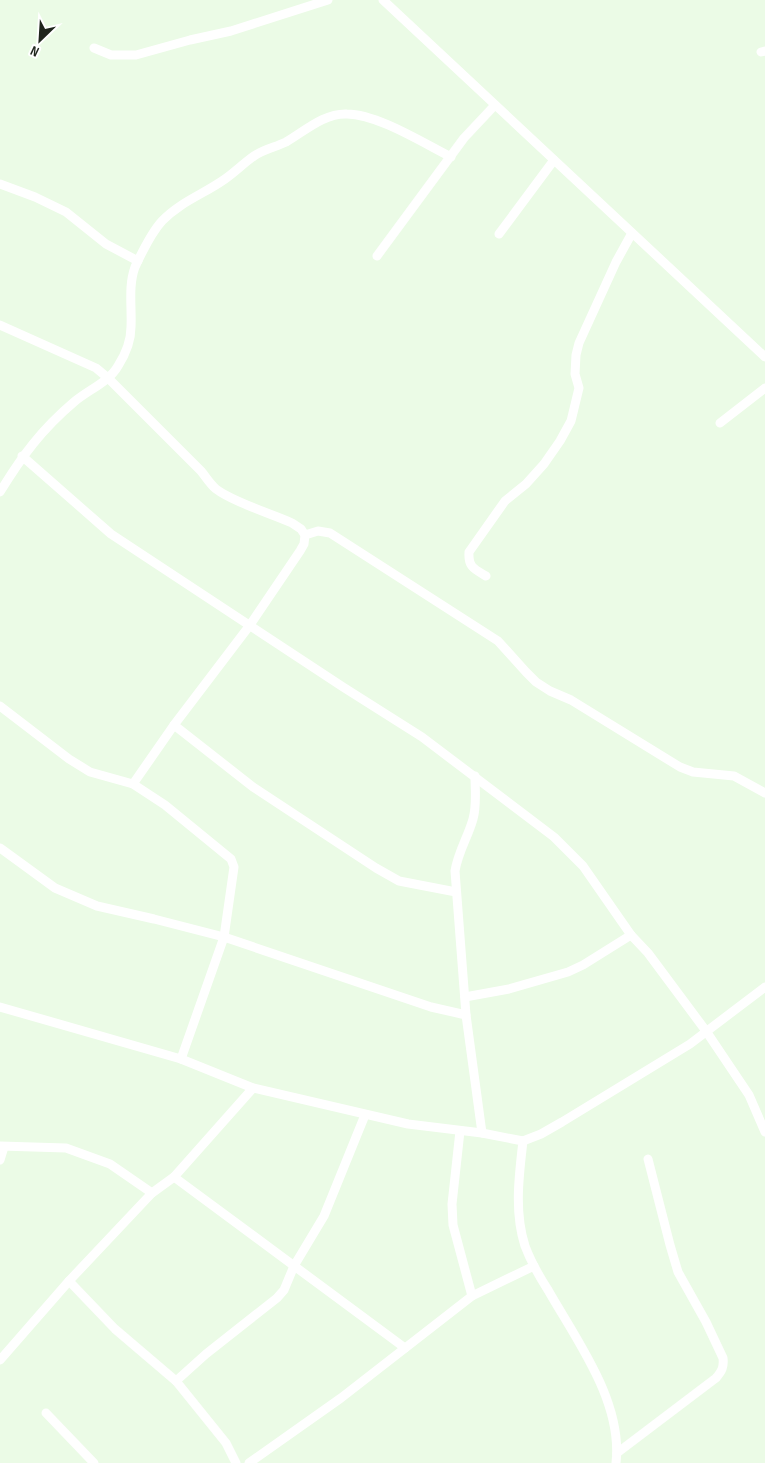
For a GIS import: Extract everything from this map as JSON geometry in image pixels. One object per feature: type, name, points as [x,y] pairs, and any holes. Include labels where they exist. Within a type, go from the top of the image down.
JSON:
[{"type":"street","points":[[94,48],[111,55],[136,55],[231,31],[328,0]]},
{"type":"street","points":[[383,0],[765,357]]},
{"type":"street","points":[[377,256],[464,138],[495,105]]},
{"type":"street","points":[[0,492],[22,456],[39,435],[74,402],[108,378],[117,368],[126,349],[131,329],[130,296],[134,269],[144,248],[161,222],[182,204],[224,180],[256,154],[284,143],[330,116],[346,114],[365,116],[451,157]]},
{"type":"street","points":[[499,234],[554,160]]},
{"type":"street","points":[[0,184],[35,197],[66,212],[106,244],[138,262]]},
{"type":"street","points":[[486,576],[474,570],[468,561],[468,552],[505,501],[526,484],[544,464],[571,422],[579,388],[575,374],[579,343],[616,262],[632,233]]},
{"type":"street","points":[[0,325],[96,368],[201,471],[217,490],[292,523],[305,535],[304,544],[300,551],[250,625],[133,784]]},
{"type":"street","points":[[720,423],[765,388]]},
{"type":"street","points":[[22,456],[112,534],[422,737],[554,837],[583,866],[631,935],[648,953],[706,1031],[748,1095],[765,1132]]},
{"type":"street","points":[[305,535],[318,531],[330,533],[498,641],[526,672],[543,686],[571,700],[680,767],[693,772],[734,776],[765,793]]},
{"type":"street","points":[[0,706],[69,759],[90,772],[133,784],[165,805],[231,859],[234,867],[224,937],[181,1059]]},
{"type":"street","points":[[174,726],[253,787],[399,882],[456,892]]},
{"type":"street","points":[[474,776],[476,802],[474,819],[457,858],[455,871],[466,1015],[482,1133]]},
{"type":"street","points":[[0,848],[55,888],[97,906],[154,918],[224,937],[431,1007],[466,1015]]},
{"type":"street","points":[[465,997],[509,989],[568,972],[583,965],[631,935]]},
{"type":"street","points":[[0,1007],[181,1059],[252,1088],[408,1124],[460,1132],[482,1133],[523,1141],[541,1134],[562,1122],[690,1044],[765,987]]},
{"type":"street","points":[[0,1360],[69,1281],[152,1193],[174,1177],[252,1088]]},
{"type":"street","points":[[176,1381],[206,1354],[277,1298],[284,1290],[294,1266],[324,1216],[365,1115]]},
{"type":"street","points":[[460,1132],[452,1204],[453,1225],[472,1296]]},
{"type":"street","points":[[523,1141],[519,1181],[520,1229],[534,1266],[604,1392],[615,1428],[617,1458]]},
{"type":"street","points":[[0,1160],[2,1147],[66,1148],[110,1164],[152,1193]]},
{"type":"street","points":[[617,1458],[716,1378],[723,1369],[724,1364],[706,1322],[678,1272],[648,1159]]},
{"type":"street","points":[[174,1177],[405,1348]]},
{"type":"street","points":[[249,1463],[341,1398],[472,1296],[534,1266]]},
{"type":"street","points":[[69,1281],[115,1329],[176,1381],[226,1443],[236,1463]]},
{"type":"street","points":[[46,1413],[94,1463]]}]
